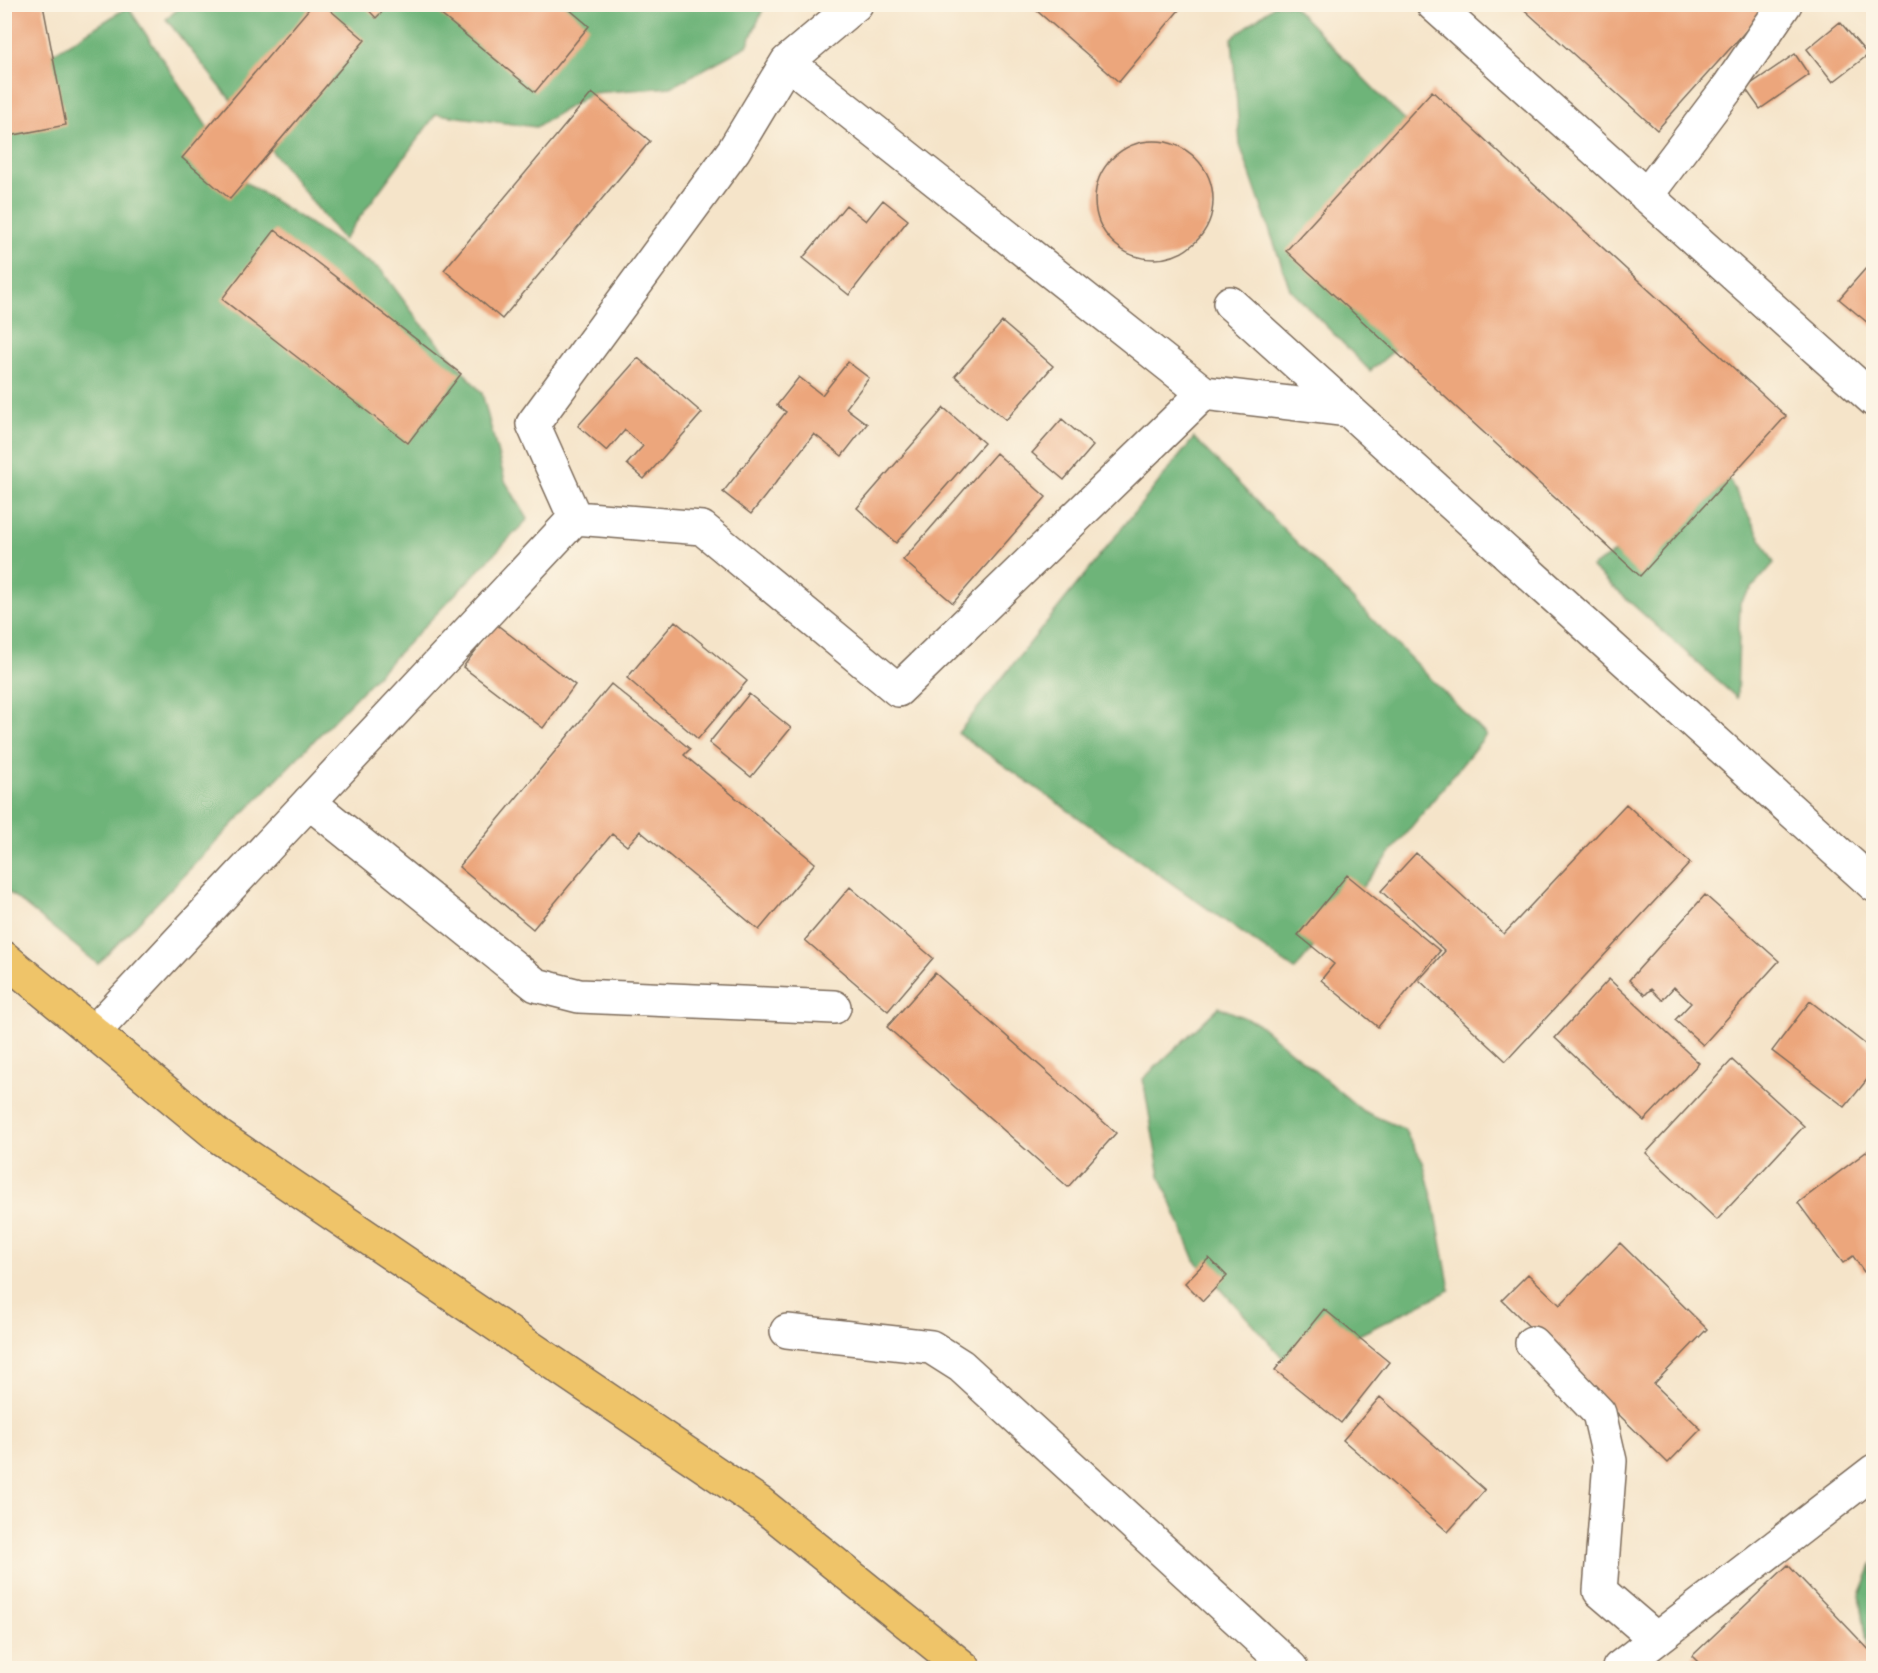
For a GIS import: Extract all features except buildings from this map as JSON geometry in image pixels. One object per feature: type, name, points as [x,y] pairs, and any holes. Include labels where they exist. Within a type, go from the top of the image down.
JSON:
[{"type":"main road","points":[[4,958],[221,1138],[761,1504],[964,1668]]},
{"type":"street","points":[[574,518],[533,424],[734,150],[787,62],[856,4]]},
{"type":"street","points":[[1433,4],[1874,400]]},
{"type":"street","points":[[1646,196],[1729,86],[1785,4]]},
{"type":"street","points":[[787,62],[1204,393],[1348,410]]},
{"type":"street","points":[[1230,303],[1874,885]]},
{"type":"street","points":[[574,518],[702,528],[898,690],[1204,393]]},
{"type":"street","points":[[94,1032],[574,518]]},
{"type":"street","points":[[309,802],[536,985],[579,996],[834,1007]]},
{"type":"street","points":[[787,1331],[931,1347],[961,1366],[1291,1668]]},
{"type":"street","points":[[1532,1343],[1599,1413],[1610,1461],[1600,1590],[1656,1639]]},
{"type":"street","points":[[1618,1668],[1874,1471]]},
{"type":"green space","points":[[184,4],[765,5],[747,46],[671,87],[592,93],[536,127],[436,114],[343,240],[166,19]]},
{"type":"green space","points":[[1275,5],[1292,5],[1413,129],[1484,274],[1370,371],[1290,289],[1240,145],[1232,38]]},
{"type":"green space","points":[[128,7],[242,180],[381,270],[419,321],[482,393],[505,481],[528,519],[98,964],[5,889],[5,83]]},
{"type":"green space","points":[[1194,438],[1486,735],[1295,970],[958,733]]},
{"type":"green space","points":[[1729,479],[1774,563],[1740,602],[1737,698],[1591,567],[1627,545],[1694,515]]},
{"type":"green space","points":[[1219,1007],[1257,1023],[1363,1111],[1404,1129],[1423,1162],[1435,1208],[1450,1290],[1292,1368],[1195,1260],[1160,1176],[1143,1079]]},
{"type":"green space","points":[[1873,1563],[1873,1668],[1871,1668],[1860,1595]]}]
